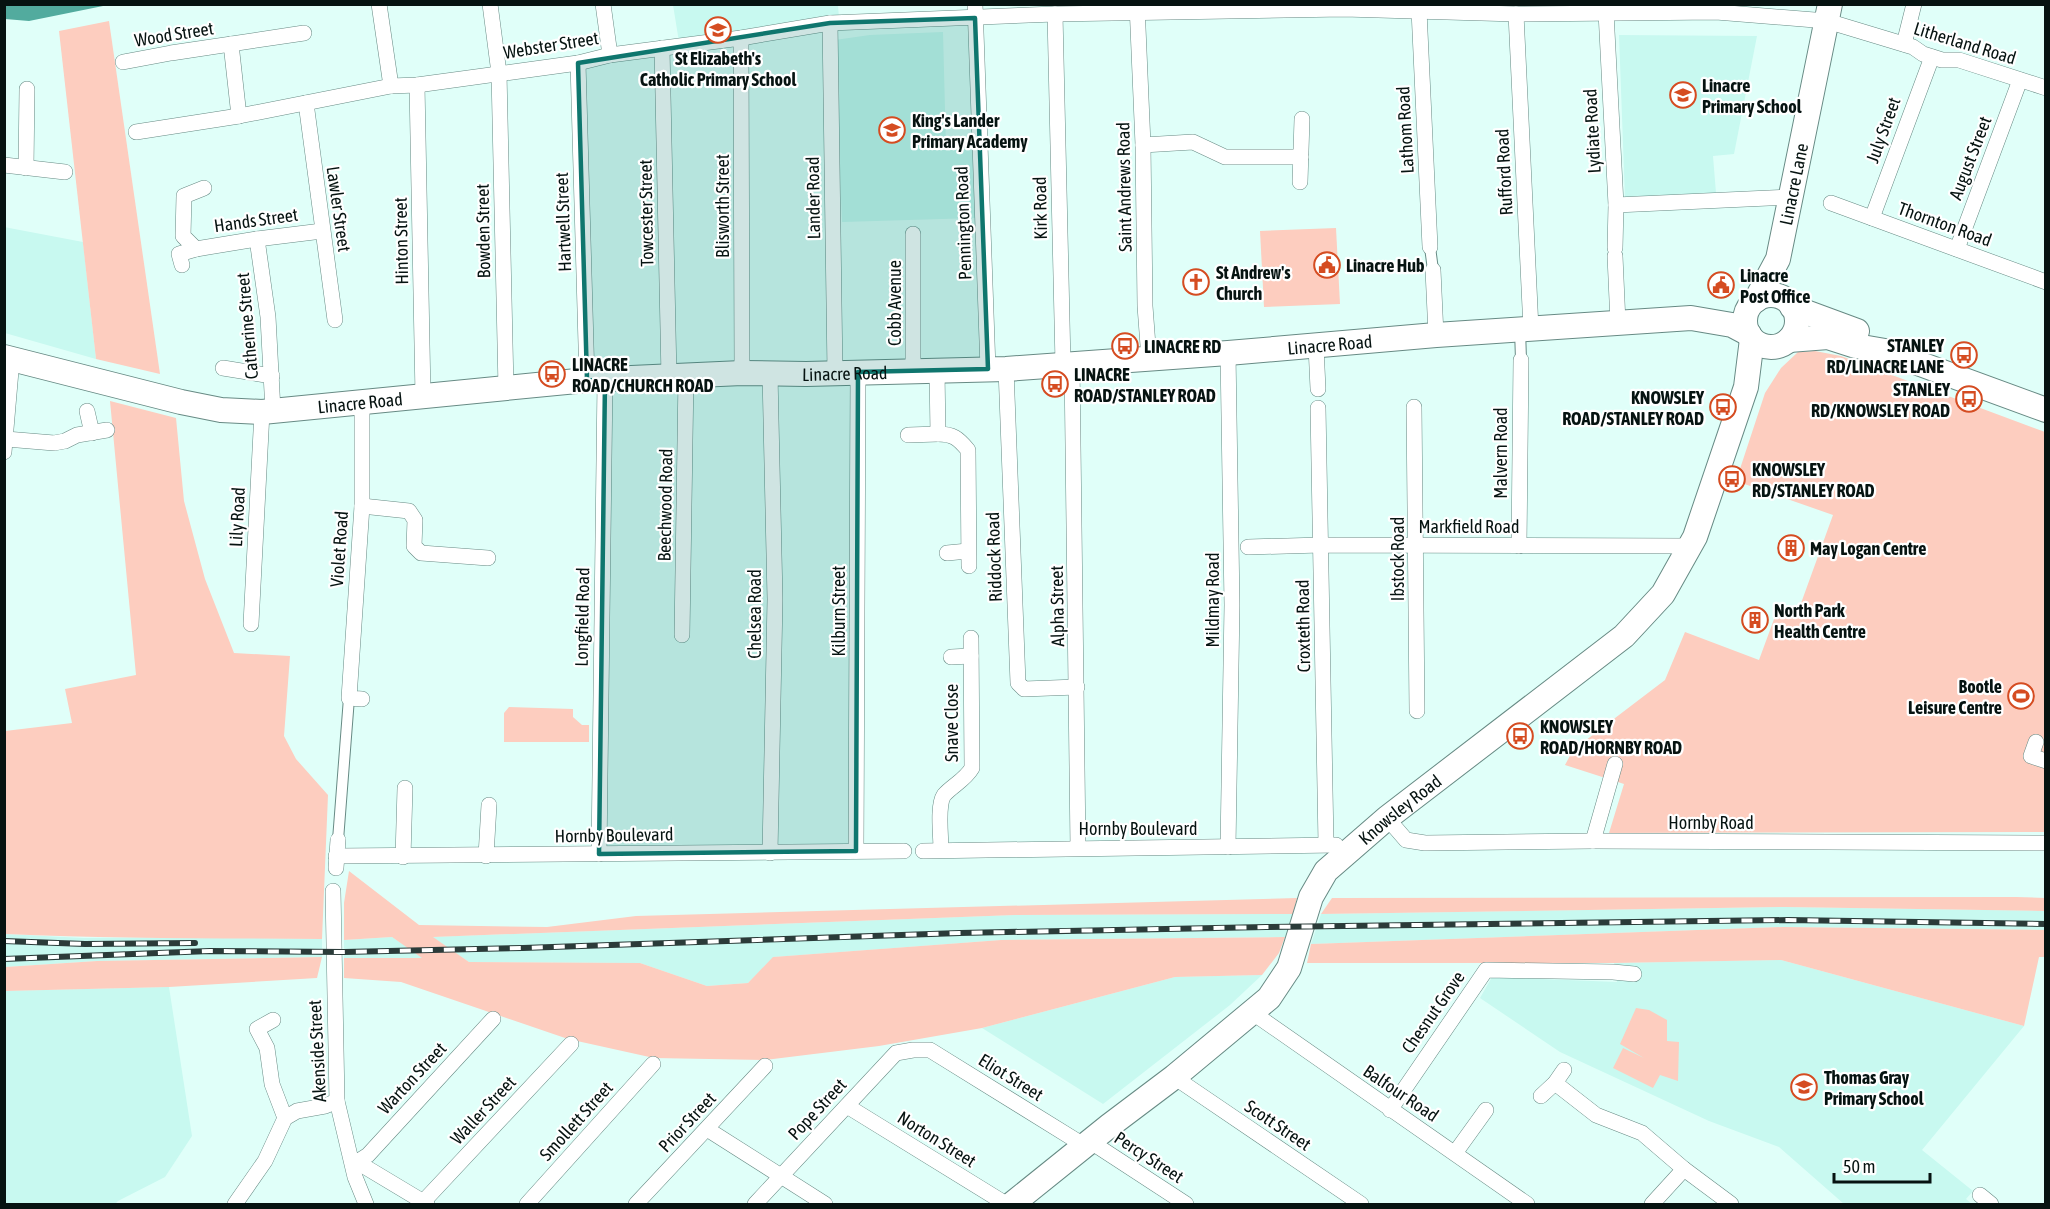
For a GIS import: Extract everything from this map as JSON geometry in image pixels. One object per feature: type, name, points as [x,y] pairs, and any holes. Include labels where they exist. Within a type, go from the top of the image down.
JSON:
[{"type":"main road","name":"Linacre Lane","points":[[1754,302],[1778,259],[1828,13]]},
{"type":"main road","name":"Linacre Lane","points":[[1778,259],[1791,305]]},
{"type":"main road","points":[[1885,351],[1863,333],[1791,305],[1784,299],[1772,296],[1754,302],[1746,316],[1746,327],[1750,336],[1763,346],[1828,337],[1856,346],[1885,351],[2046,411]]},
{"type":"main road","name":"Linacre Road","points":[[1691,318],[1709,310],[1754,302]]},
{"type":"main road","points":[[1785,342],[1795,331],[1797,321],[1791,305]]},
{"type":"main road","name":"Linacre Road","points":[[8,358],[181,402],[221,410],[268,411],[596,380],[742,373],[997,369],[1691,318],[1732,325],[1750,336]]},
{"type":"main road","name":"Knowsley Road","points":[[1012,1204],[1174,1077],[1269,998],[1285,977],[1315,888],[1326,871],[1387,818],[1624,636],[1663,594],[1690,546],[1707,504],[1746,387],[1750,336]]},
{"type":"main road","name":"Knowsley Road","points":[[1746,387],[1785,342]]},
{"type":"street","points":[[379,4],[392,86]]},
{"type":"street","name":"Bowden Street","points":[[490,4],[499,73],[506,387]]},
{"type":"street","points":[[603,4],[610,55]]},
{"type":"street","points":[[1904,44],[1914,4]]},
{"type":"street","name":"Litherland Road","points":[[975,11],[1055,14],[1138,9],[1344,7],[1516,14],[1552,9],[1606,12],[1716,8],[1828,13],[1932,57],[1942,60],[1959,60],[2046,88]]},
{"type":"street","name":"Saint Andrews Road","points":[[1138,9],[1145,306],[1149,359]]},
{"type":"street","name":"Lathom Road","points":[[1419,10],[1430,247]]},
{"type":"street","name":"Webster Street","points":[[136,132],[239,116],[392,86],[417,85],[578,63],[610,55],[741,38],[830,23],[975,11]]},
{"type":"street","name":"Pennington Road","points":[[975,11],[997,369]]},
{"type":"street","name":"Lydiate Road","points":[[1606,12],[1616,206],[1618,323]]},
{"type":"street","name":"Kirk Road","points":[[1055,14],[1068,364]]},
{"type":"street","name":"Rufford Road","points":[[1516,14],[1525,329]]},
{"type":"street","name":"Lander Road","points":[[830,23],[835,373]]},
{"type":"street","name":"Wood Street","points":[[123,62],[304,33]]},
{"type":"street","name":"Blisworth Street","points":[[741,38],[742,373]]},
{"type":"street","name":"Wood Street","points":[[231,44],[239,116]]},
{"type":"street","name":"Towcester Street","points":[[662,48],[677,376]]},
{"type":"street","name":"July Street","points":[[1872,218],[1932,57]]},
{"type":"street","name":"Hartwell Street","points":[[578,63],[596,380]]},
{"type":"street","name":"August Street","points":[[1957,249],[2020,80]]},
{"type":"street","name":"Hinton Street","points":[[417,85],[423,396]]},
{"type":"street","points":[[26,168],[27,89]]},
{"type":"street","name":"Lawler Street","points":[[306,103],[335,320]]},
{"type":"street","points":[[1300,182],[1302,119]]},
{"type":"street","points":[[1143,145],[1193,141],[1225,157],[1301,157]]},
{"type":"street","points":[[4,165],[65,172]]},
{"type":"street","name":"Hands Street","points":[[196,249],[183,236],[184,196],[204,188]]},
{"type":"street","points":[[1616,206],[1790,197]]},
{"type":"street","name":"Thornton Road","points":[[1831,203],[2044,278]]},
{"type":"street","name":"Hands Street","points":[[182,265],[179,254],[196,249],[257,238],[322,231]]},
{"type":"street","name":"Cobb Avenue","points":[[913,234],[913,372]]},
{"type":"street","name":"Catherine Street","points":[[257,238],[268,317],[272,376],[268,411]]},
{"type":"street","points":[[1430,247],[1436,335]]},
{"type":"street","points":[[1521,360],[1525,329]]},
{"type":"street","points":[[1316,345],[1318,408]]},
{"type":"street","name":"Mildmay Road","points":[[1228,353],[1232,605],[1228,847]]},
{"type":"street","points":[[8,358],[5,446],[54,443],[100,431],[87,411]]},
{"type":"street","name":"Malvern Road","points":[[1519,546],[1521,360]]},
{"type":"street","name":"Alpha Street","points":[[1068,364],[1077,687],[1078,848]]},
{"type":"street","points":[[223,368],[272,376]]},
{"type":"street","name":"Riddock Road","points":[[997,369],[1018,683],[1024,689],[1077,687]]},
{"type":"street","points":[[937,371],[938,434]]},
{"type":"street","name":"Kilburn Street","points":[[856,851],[858,372]]},
{"type":"street","name":"Chelsea Road","points":[[770,374],[775,599],[770,853]]},
{"type":"street","name":"Beechwood Road","points":[[677,376],[682,634]]},
{"type":"street","name":"Longfield Road","points":[[596,380],[599,854]]},
{"type":"street","name":"Violet Road","points":[[338,840],[356,699],[362,506],[362,402]]},
{"type":"street","name":"Ibstock Road","points":[[1414,406],[1417,711]]},
{"type":"street","name":"Croxteth Road","points":[[1318,408],[1326,844]]},
{"type":"street","name":"Lily Road","points":[[251,624],[268,411]]},
{"type":"street","points":[[908,435],[950,434],[958,438],[968,450],[969,558],[947,553]]},
{"type":"street","points":[[362,506],[409,511],[415,520],[414,546],[421,553],[488,558]]},
{"type":"street","name":"Markfield Road","points":[[1248,547],[1321,545],[1690,546]]},
{"type":"street","points":[[1231,547],[1248,547]]},
{"type":"street","name":"Snave Close","points":[[941,849],[941,806],[944,796],[967,776],[972,768],[971,638]]},
{"type":"street","points":[[951,657],[971,656]]},
{"type":"street","points":[[2036,742],[2031,756],[2046,761]]},
{"type":"street","points":[[1593,841],[1615,764]]},
{"type":"street","points":[[403,857],[405,788]]},
{"type":"street","points":[[486,856],[489,805]]},
{"type":"street","name":"Hornby Road","points":[[1387,818],[1406,840],[1425,843],[1593,841],[2046,843]]},
{"type":"street","name":"Hornby Boulevard","points":[[338,840],[336,862],[403,857],[904,851]]},
{"type":"street","name":"Hornby Boulevard","points":[[923,851],[1326,844],[1353,846]]},
{"type":"street","name":"Akenside Street","points":[[333,891],[338,1101],[354,1160],[355,1177],[366,1204]]},
{"type":"street","name":"Chesnut Grove","points":[[1390,1110],[1486,970],[1634,974]]},
{"type":"street","name":"Balfour Road","points":[[1253,1013],[1527,1204]]},
{"type":"street","name":"Warton Street","points":[[354,1160],[368,1155],[493,1019]]},
{"type":"street","points":[[273,1020],[257,1029],[267,1048],[272,1084],[285,1118]]},
{"type":"street","name":"Waller Street","points":[[425,1203],[571,1044]]},
{"type":"street","name":"Pope Street","points":[[755,1204],[896,1053],[913,1050]]},
{"type":"street","name":"Eliot Street","points":[[913,1050],[930,1050],[1088,1144]]},
{"type":"street","name":"Smollett Street","points":[[527,1204],[653,1064]]},
{"type":"street","name":"Prior Street","points":[[636,1204],[765,1066]]},
{"type":"street","points":[[1541,1096],[1555,1083],[1564,1070]]},
{"type":"street","name":"Scott Street","points":[[1174,1077],[1361,1204]]},
{"type":"street","points":[[1555,1083],[1596,1115],[1642,1133],[1684,1169],[1731,1204]]},
{"type":"street","points":[[236,1204],[265,1161],[285,1118],[297,1111],[338,1101]]},
{"type":"street","name":"Norton Street","points":[[847,1106],[1006,1204]]},
{"type":"street","points":[[1455,1153],[1486,1110]]},
{"type":"street","points":[[707,1129],[825,1204]]},
{"type":"street","name":"Percy Street","points":[[1088,1144],[1186,1204]]},
{"type":"street","points":[[354,1160],[425,1203]]},
{"type":"street","points":[[1653,1204],[1684,1169]]},
{"type":"highlighted area","points":[[975,18],[988,369],[858,372],[856,851],[599,854],[605,381],[587,380],[578,63],[830,23]]},
{"type":"shaded area","points":[[4,5],[108,5],[29,21],[5,19]]},
{"type":"shaded area","name":"St Elizabeth's Catholic Primary School","points":[[673,5],[838,5],[839,18],[679,42]]},
{"type":"shaded area","points":[[109,21],[160,374],[96,359],[59,31]]},
{"type":"shaded area","name":"King's Lander Primary Academy","points":[[943,32],[946,150],[972,149],[975,218],[842,222],[835,40],[870,35]]},
{"type":"shaded area","name":"Linacre Primary School","points":[[1619,35],[1757,36],[1734,154],[1713,156],[1716,193],[1625,199]]},
{"type":"shaded area","points":[[4,227],[83,242],[96,359],[5,333]]},
{"type":"shaded area","points":[[1336,228],[1340,304],[1264,307],[1260,231]]},
{"type":"shaded area","points":[[1815,351],[1841,356],[2045,432],[2045,832],[1609,833],[1624,784],[1565,765],[1573,750],[1665,680],[1685,632],[1759,660],[1777,611],[1796,617],[1833,515],[1736,481],[1765,393],[1781,368],[1798,352]]},
{"type":"shaded area","points":[[110,401],[176,418],[184,501],[205,579],[234,653],[290,656],[284,736],[296,759],[328,795],[322,939],[123,938],[5,934],[5,731],[72,723],[65,689],[136,675]]},
{"type":"shaded area","points":[[509,707],[573,709],[573,717],[582,725],[589,725],[589,742],[504,742],[504,713]]},
{"type":"shaded area","points":[[349,871],[419,925],[547,927],[636,916],[1297,898],[1293,914],[1015,915],[433,937],[469,962],[640,963],[707,986],[748,983],[773,957],[1001,940],[1285,937],[1279,953],[1262,975],[1175,977],[982,1028],[879,1046],[765,1060],[654,1058],[568,1039],[401,982],[344,978],[344,958],[422,958],[392,937],[344,940],[344,903]]},
{"type":"shaded area","points":[[1332,898],[2045,898],[2045,911],[1785,907],[1321,914]]},
{"type":"shaded area","points":[[1785,907],[2046,911],[2045,930],[1783,927],[1311,944],[1321,914]]},
{"type":"shaded area","points":[[1293,914],[1285,937],[1001,940],[774,957],[748,983],[707,986],[640,963],[469,962],[432,937],[1015,915]]},
{"type":"shaded area","points":[[1783,927],[2046,930],[2045,957],[2039,957],[2024,1026],[1781,960],[1614,963],[1307,963],[1311,944]]},
{"type":"shaded area","points":[[5,934],[84,938],[322,939],[322,957],[97,961],[5,967]]},
{"type":"shaded area","points":[[392,937],[423,958],[344,958],[344,940]]},
{"type":"shaded area","points":[[322,957],[317,978],[169,987],[5,991],[5,967],[97,961]]},
{"type":"shaded area","name":"Thomas Gray Primary School","points":[[1781,960],[2024,1026],[1922,1150],[1973,1191],[1966,1199],[1972,1204],[1844,1204],[1779,1147],[1709,1121],[1560,1052],[1480,998],[1492,977],[1617,982],[1614,963]]},
{"type":"shaded area","points":[[1262,975],[1230,1005],[1103,1104],[982,1028],[1175,977]]},
{"type":"shaded area","points":[[169,987],[192,1136],[165,1177],[115,1204],[5,1204],[4,991]]},
{"type":"shaded area","points":[[1636,1008],[1649,1010],[1667,1020],[1667,1041],[1679,1042],[1678,1081],[1660,1075],[1653,1088],[1613,1068],[1623,1048],[1644,1058],[1620,1044]]},
{"type":"railway","points":[[4,959],[210,951],[344,952],[523,948],[960,933],[1266,927],[1788,920],[2046,924]]},
{"type":"railway","points":[[4,941],[85,944],[195,943]]},
{"type":"place","name":"St Elizabeth's Catholic Primary School","points":[[718,30]]},
{"type":"place","name":"Linacre Primary School","points":[[1683,95]]},
{"type":"place","name":"King's Lander Primary Academy","points":[[892,130]]},
{"type":"place","name":"Linacre Hub","points":[[1327,265]]},
{"type":"place","name":"St Andrew's Church","points":[[1196,282]]},
{"type":"place","name":"Linacre Post Office","points":[[1721,285]]},
{"type":"place","name":"LINACRE RD","points":[[1125,346]]},
{"type":"place","name":"STANLEY RD/LINACRE LANE","points":[[1964,355]]},
{"type":"place","name":"LINACRE ROAD/CHURCH ROAD","points":[[552,374]]},
{"type":"place","name":"LINACRE ROAD/STANLEY ROAD","points":[[1055,384]]},
{"type":"place","name":"STANLEY RD/KNOWSLEY ROAD","points":[[1969,399]]},
{"type":"place","name":"KNOWSLEY ROAD/STANLEY ROAD","points":[[1723,407]]},
{"type":"place","name":"KNOWSLEY RD/STANLEY ROAD","points":[[1732,479]]},
{"type":"place","name":"May Logan Centre","points":[[1791,548]]},
{"type":"place","name":"North Park Health Centre","points":[[1755,620]]},
{"type":"place","name":"Bootle Leisure Centre","points":[[2021,696]]},
{"type":"place","name":"KNOWSLEY ROAD/HORNBY ROAD","points":[[1520,736]]},
{"type":"place","name":"Thomas Gray Primary School","points":[[1804,1087]]}]
